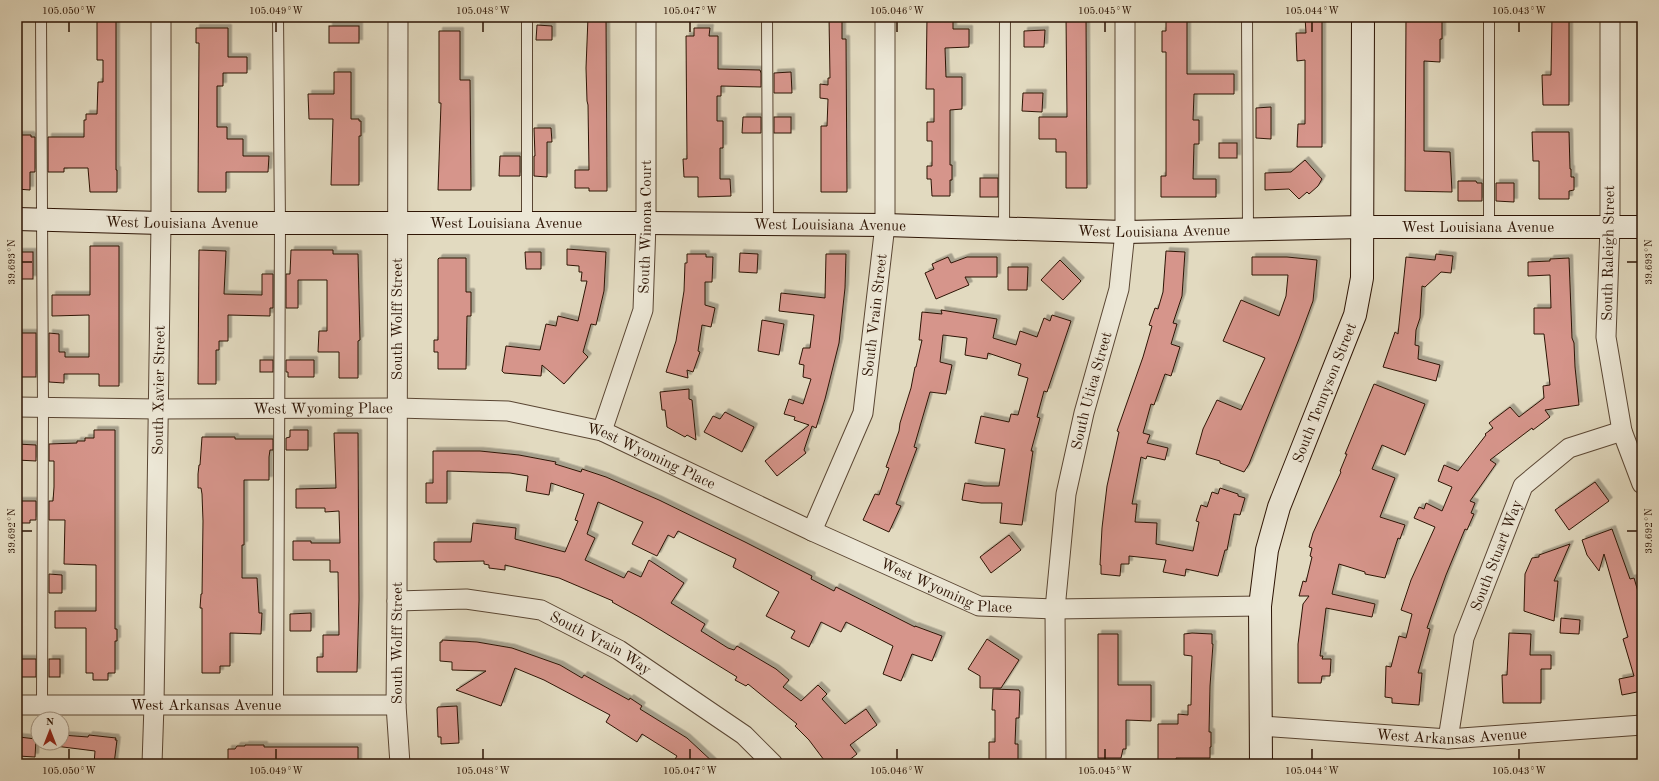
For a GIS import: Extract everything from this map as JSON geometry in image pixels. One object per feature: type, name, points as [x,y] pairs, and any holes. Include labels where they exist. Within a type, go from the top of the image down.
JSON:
[{"type":"street","name":"South Xavier Street","points":[[152,764],[161,223],[161,17]]},
{"type":"street","name":"South Wolff Street","points":[[398,17],[396,705],[400,764]]},
{"type":"street","name":"South Winona Court","points":[[602,431],[643,310],[646,223],[646,17]]},
{"type":"street","name":"South Vrain Street","points":[[812,531],[863,413],[885,225],[885,17]]},
{"type":"street","name":"South Utica Street","points":[[1056,764],[1055,609],[1066,494],[1084,413],[1119,289],[1125,232],[1125,17]]},
{"type":"street","name":"South Tennyson Street","points":[[1261,764],[1262,726],[1260,606],[1267,550],[1279,507],[1355,315],[1362,278],[1363,17]]},
{"type":"street","name":"South Raleigh Street","points":[[1610,17],[1610,227],[1606,337],[1622,431],[1642,484]]},
{"type":"street","name":"West Louisiana Avenue","points":[[17,219],[161,223],[646,223],[885,225],[1125,232],[1363,227],[1642,227]]},
{"type":"street","name":"West Wyoming Place","points":[[17,407],[158,409],[397,408],[508,411],[602,431],[812,531],[979,606],[1055,609],[1260,606]]},
{"type":"street","name":"South Stuart Way","points":[[1448,739],[1464,638],[1523,486],[1569,448],[1622,431]]},
{"type":"street","name":"South Vrain Way","points":[[397,600],[466,599],[541,610],[619,650],[744,735],[773,764]]},
{"type":"street","name":"West Arkansas Avenue","points":[[17,705],[396,705]]},
{"type":"street","name":"West Arkansas Avenue","points":[[1262,726],[1448,739],[1642,725]]},
{"type":"lane","points":[[41,17],[43,408],[42,705]]},
{"type":"lane","points":[[278,17],[280,223],[278,408],[278,705]]},
{"type":"lane","points":[[527,17],[527,223]]},
{"type":"lane","points":[[767,17],[768,224]]},
{"type":"lane","points":[[1004,229],[1005,17]]},
{"type":"lane","points":[[1247,17],[1248,230]]},
{"type":"lane","points":[[1489,17],[1489,227]]},
{"type":"building","points":[[97,17],[116,17],[117,192],[90,192],[88,168],[64,168],[64,172],[48,172],[48,137],[84,137],[84,120],[86,120],[86,114],[97,114],[98,82],[103,82],[103,60],[97,60]]},
{"type":"building","points":[[588,17],[606,17],[607,191],[589,191],[589,188],[575,188],[575,170],[589,170],[586,68]]},
{"type":"building","points":[[829,17],[842,17],[842,39],[846,39],[847,192],[821,192],[821,126],[827,126],[828,99],[820,98],[820,84],[828,85],[828,78],[830,78]]},
{"type":"building","points":[[927,17],[953,17],[953,29],[969,29],[969,47],[945,48],[946,77],[962,77],[962,109],[950,110],[950,165],[952,165],[952,180],[950,180],[950,196],[932,196],[931,179],[927,179],[927,166],[932,166],[932,141],[927,141],[927,122],[934,122],[934,89],[926,89]]},
{"type":"building","points":[[1066,17],[1086,17],[1087,188],[1066,188],[1066,152],[1056,152],[1056,139],[1039,139],[1039,117],[1067,117]]},
{"type":"building","points":[[1166,17],[1187,17],[1187,74],[1234,74],[1234,94],[1194,94],[1193,120],[1199,120],[1199,144],[1194,144],[1193,179],[1216,179],[1216,197],[1161,197],[1161,176],[1166,176],[1166,52],[1162,52],[1162,31],[1166,31]]},
{"type":"building","points":[[1305,17],[1322,17],[1322,147],[1297,147],[1298,124],[1305,124],[1305,60],[1297,61],[1296,33],[1306,33]]},
{"type":"building","points":[[1406,17],[1442,17],[1440,62],[1424,61],[1424,151],[1450,152],[1452,192],[1405,191]]},
{"type":"building","points":[[1552,17],[1569,17],[1569,105],[1543,105],[1542,75],[1551,75]]},
{"type":"building","points":[[537,25],[552,26],[552,40],[536,40]]},
{"type":"building","points":[[329,26],[359,26],[359,43],[329,43]]},
{"type":"building","points":[[196,28],[228,28],[228,57],[247,57],[247,73],[223,73],[223,86],[217,86],[217,127],[227,127],[227,139],[243,139],[243,156],[269,156],[268,172],[226,172],[226,192],[198,192],[199,43],[196,43]]},
{"type":"building","points":[[694,28],[710,28],[709,36],[718,36],[718,69],[760,70],[761,73],[761,87],[721,86],[721,96],[717,96],[717,121],[723,121],[723,148],[720,148],[720,179],[730,179],[731,196],[698,197],[698,177],[684,177],[683,159],[687,159],[686,36],[694,36]]},
{"type":"building","points":[[1045,30],[1044,47],[1024,47],[1024,31]]},
{"type":"building","points":[[439,31],[460,31],[460,80],[470,80],[471,190],[438,190],[441,103],[439,103]]},
{"type":"building","points":[[334,72],[351,72],[351,119],[359,119],[359,121],[361,121],[361,136],[359,136],[359,185],[331,185],[333,119],[309,119],[308,94],[334,94]]},
{"type":"building","points":[[791,72],[792,93],[774,93],[774,73]]},
{"type":"building","points":[[1023,93],[1043,93],[1042,112],[1022,111]]},
{"type":"building","points":[[1271,107],[1271,139],[1256,138],[1256,108]]},
{"type":"building","points":[[743,117],[761,117],[761,133],[742,133]]},
{"type":"building","points":[[774,117],[791,117],[791,133],[774,133]]},
{"type":"building","points":[[534,128],[551,128],[552,142],[547,142],[547,177],[534,176]]},
{"type":"building","points":[[1532,132],[1569,132],[1570,169],[1571,177],[1574,177],[1574,190],[1569,191],[1569,199],[1539,199],[1539,161],[1533,161]]},
{"type":"building","points":[[17,135],[31,135],[31,137],[35,137],[35,172],[30,172],[30,190],[17,189]]},
{"type":"building","points":[[1219,143],[1237,143],[1237,158],[1219,158]]},
{"type":"building","points":[[500,156],[520,156],[520,176],[499,176]]},
{"type":"building","points":[[1305,160],[1322,179],[1318,186],[1309,194],[1307,192],[1299,199],[1289,189],[1265,190],[1265,173],[1291,172]]},
{"type":"building","points":[[980,178],[998,178],[998,197],[980,197]]},
{"type":"building","points":[[1458,181],[1476,181],[1477,183],[1482,183],[1482,201],[1458,201]]},
{"type":"building","points":[[1496,183],[1514,183],[1514,202],[1496,201]]},
{"type":"building","points":[[90,246],[119,246],[119,386],[99,386],[99,374],[64,374],[64,383],[49,382],[49,333],[59,334],[59,352],[65,352],[65,357],[89,357],[89,315],[52,316],[52,295],[90,295]]},
{"type":"building","points":[[567,249],[606,252],[604,291],[596,325],[591,324],[583,352],[588,357],[564,384],[542,365],[541,376],[504,373],[502,371],[506,346],[540,350],[546,324],[556,326],[558,316],[578,321],[587,281],[581,281],[582,272],[579,272],[579,266],[567,265]]},
{"type":"building","points":[[199,250],[226,251],[224,294],[262,295],[262,274],[273,274],[273,308],[270,308],[270,316],[228,315],[228,341],[219,341],[219,350],[216,350],[216,384],[198,384]]},
{"type":"building","points":[[291,250],[333,250],[333,254],[358,254],[360,340],[358,341],[358,378],[339,378],[339,352],[318,352],[319,331],[327,331],[327,280],[298,280],[298,308],[286,308],[286,274],[290,274]]},
{"type":"building","points":[[1166,251],[1185,252],[1182,296],[1173,323],[1177,324],[1171,344],[1180,347],[1171,376],[1165,374],[1154,405],[1151,404],[1143,433],[1150,435],[1147,443],[1168,448],[1165,460],[1147,456],[1146,459],[1141,457],[1132,504],[1137,504],[1135,522],[1157,523],[1156,544],[1193,551],[1199,522],[1196,521],[1201,505],[1207,507],[1212,492],[1218,494],[1220,488],[1245,498],[1240,515],[1234,514],[1227,550],[1225,550],[1218,576],[1186,569],[1185,576],[1163,572],[1166,560],[1129,556],[1129,564],[1121,564],[1120,576],[1101,574],[1102,528],[1107,486],[1119,432],[1117,431],[1143,357],[1152,326],[1149,325],[1155,308],[1158,309],[1163,292]]},
{"type":"building","points":[[17,252],[33,252],[33,279],[17,279]]},
{"type":"building","points":[[525,252],[541,252],[541,269],[526,269]]},
{"type":"building","points":[[740,253],[758,254],[757,273],[739,272]]},
{"type":"building","points":[[687,254],[706,254],[706,257],[713,257],[712,282],[705,282],[705,305],[715,308],[711,327],[702,325],[698,351],[700,352],[693,372],[687,370],[688,378],[666,372],[676,341],[684,291],[685,263],[687,263]]},
{"type":"building","points":[[826,254],[846,254],[845,288],[839,343],[816,428],[812,426],[804,450],[806,453],[777,476],[765,461],[809,425],[794,420],[795,417],[784,414],[789,399],[803,404],[811,379],[803,377],[804,365],[799,364],[803,348],[810,348],[814,315],[779,311],[781,293],[825,298]]},
{"type":"building","points":[[1436,254],[1453,256],[1451,273],[1441,272],[1425,287],[1422,286],[1420,318],[1416,330],[1415,345],[1419,346],[1418,359],[1440,365],[1436,381],[1383,367],[1395,332],[1398,334],[1406,257],[1435,260]]},
{"type":"building","points":[[948,257],[951,263],[967,257],[997,257],[997,277],[965,277],[969,285],[936,299],[925,273],[934,269],[932,264]]},
{"type":"building","points":[[1252,257],[1287,257],[1317,260],[1313,301],[1249,464],[1244,472],[1220,463],[1220,461],[1196,454],[1203,429],[1217,400],[1241,410],[1265,358],[1223,341],[1241,300],[1279,316],[1286,296],[1288,275],[1252,275]]},
{"type":"building","points":[[439,258],[466,258],[466,292],[471,292],[471,316],[467,316],[466,369],[438,369],[438,352],[434,352],[434,340],[438,340]]},
{"type":"building","points":[[1569,258],[1572,338],[1574,343],[1579,405],[1545,410],[1550,417],[1533,430],[1532,428],[1490,460],[1496,464],[1470,501],[1475,503],[1471,513],[1474,514],[1467,530],[1465,529],[1446,575],[1427,628],[1430,629],[1418,673],[1422,673],[1419,705],[1392,703],[1392,698],[1385,697],[1386,666],[1391,667],[1399,636],[1406,638],[1412,614],[1401,610],[1411,580],[1435,527],[1414,518],[1419,507],[1424,509],[1426,503],[1442,511],[1452,487],[1438,481],[1444,465],[1458,471],[1486,435],[1485,434],[1493,428],[1489,423],[1510,407],[1519,417],[1544,398],[1543,386],[1550,385],[1544,334],[1534,334],[1534,308],[1551,308],[1550,275],[1528,276],[1528,262]]},
{"type":"building","points":[[1060,260],[1081,281],[1063,300],[1041,280]]},
{"type":"building","points":[[1008,267],[1028,267],[1027,290],[1008,290]]},
{"type":"building","points":[[941,310],[997,319],[993,338],[1016,345],[1020,331],[1037,337],[1044,318],[1050,321],[1052,315],[1071,321],[1047,392],[1044,391],[1037,417],[1040,418],[1031,451],[1033,451],[1022,525],[1000,523],[1002,503],[981,503],[962,500],[965,483],[984,486],[999,486],[1005,449],[975,443],[981,416],[1009,422],[1011,414],[1018,415],[1028,378],[1018,375],[1021,364],[988,353],[987,359],[965,355],[967,338],[943,335],[940,362],[952,365],[946,394],[930,392],[914,447],[917,448],[896,504],[901,506],[889,532],[863,520],[875,494],[879,495],[889,468],[886,467],[899,431],[922,340],[919,340],[922,312],[942,314]]},
{"type":"building","points":[[762,320],[784,324],[779,355],[758,351]]},
{"type":"building","points":[[17,333],[36,333],[36,377],[17,377]]},
{"type":"building","points":[[260,360],[273,360],[273,372],[260,372]]},
{"type":"building","points":[[286,360],[314,360],[314,377],[288,377],[288,372],[286,372]]},
{"type":"building","points":[[1374,384],[1425,404],[1405,455],[1382,445],[1372,469],[1395,478],[1380,517],[1405,525],[1400,539],[1398,538],[1385,578],[1365,574],[1365,572],[1339,564],[1332,594],[1375,604],[1372,617],[1326,608],[1320,656],[1323,656],[1322,659],[1331,659],[1330,676],[1322,676],[1321,683],[1298,683],[1298,644],[1303,604],[1309,596],[1299,596],[1303,581],[1306,582],[1312,557],[1310,556],[1312,548],[1309,547],[1313,533],[1341,472],[1340,471],[1347,454],[1345,454]]},
{"type":"building","points":[[689,389],[689,399],[692,400],[696,440],[687,435],[685,437],[667,427],[665,410],[662,410],[660,392]]},
{"type":"building","points":[[725,412],[754,427],[742,452],[704,432],[713,416],[720,419]]},
{"type":"building","points":[[94,430],[115,430],[115,629],[117,629],[117,641],[115,641],[115,673],[108,673],[108,680],[93,680],[93,673],[86,673],[86,628],[55,628],[55,611],[96,611],[96,565],[64,564],[65,520],[49,520],[49,501],[53,501],[54,461],[49,461],[49,444],[77,443],[77,441],[85,441],[85,438],[94,438]]},
{"type":"building","points":[[290,430],[308,430],[308,450],[286,450],[286,438],[290,437]]},
{"type":"building","points":[[334,433],[358,433],[359,600],[357,672],[317,672],[317,657],[323,657],[323,635],[339,635],[338,572],[330,572],[330,560],[293,560],[293,541],[311,541],[311,543],[340,543],[339,511],[325,512],[325,508],[296,508],[296,489],[336,488]]},
{"type":"building","points":[[202,437],[273,439],[273,450],[270,450],[269,457],[269,480],[244,480],[244,545],[242,545],[242,578],[257,578],[259,613],[262,613],[261,634],[230,633],[230,666],[220,666],[220,673],[202,673],[202,608],[200,608],[202,594],[203,521],[202,494],[201,488],[198,488],[198,474]]},
{"type":"building","points":[[17,444],[36,445],[36,461],[17,460]]},
{"type":"building","points":[[433,451],[480,451],[519,455],[556,462],[555,464],[581,472],[582,469],[606,477],[659,500],[745,542],[812,576],[811,579],[834,591],[836,587],[915,627],[942,636],[932,661],[912,654],[901,681],[883,674],[893,646],[846,622],[841,632],[821,622],[809,647],[791,638],[795,631],[766,616],[779,592],[733,567],[736,559],[678,531],[674,538],[668,535],[657,556],[632,544],[643,522],[598,502],[587,534],[595,538],[585,560],[624,578],[628,571],[641,577],[649,560],[684,583],[671,603],[705,624],[701,631],[728,648],[734,650],[737,646],[776,669],[789,680],[783,687],[801,701],[818,685],[827,694],[822,699],[845,724],[866,709],[877,725],[850,745],[857,754],[844,764],[827,764],[809,740],[795,726],[797,724],[748,684],[746,686],[735,680],[737,677],[641,618],[612,602],[613,601],[559,578],[505,565],[505,570],[489,568],[489,565],[484,564],[484,561],[436,562],[436,560],[434,560],[434,542],[471,542],[473,523],[516,528],[515,539],[565,552],[578,521],[575,520],[584,494],[551,483],[549,495],[526,491],[528,476],[510,473],[447,471],[447,503],[426,503],[426,483],[433,483]]},
{"type":"building","points":[[1595,482],[1609,501],[1569,530],[1555,510]]},
{"type":"building","points":[[17,501],[36,501],[36,520],[30,520],[30,523],[17,523]]},
{"type":"building","points":[[1612,529],[1630,579],[1634,578],[1642,605],[1642,691],[1622,695],[1619,679],[1634,676],[1623,639],[1628,637],[1604,554],[1599,571],[1587,555],[1582,540]]},
{"type":"building","points":[[1009,535],[1021,550],[991,573],[980,557]]},
{"type":"building","points":[[1570,544],[1554,581],[1558,581],[1554,621],[1524,611],[1525,574],[1532,558],[1539,557],[1539,555]]},
{"type":"building","points":[[49,574],[62,575],[62,593],[49,593]]},
{"type":"building","points":[[311,613],[311,631],[290,631],[290,614]]},
{"type":"building","points":[[1561,618],[1580,620],[1579,634],[1560,633]]},
{"type":"building","points":[[1509,633],[1531,634],[1530,655],[1551,655],[1551,669],[1541,669],[1541,703],[1503,703],[1502,675],[1507,675]]},
{"type":"building","points":[[1098,634],[1118,634],[1118,685],[1151,685],[1151,721],[1126,720],[1126,749],[1123,749],[1121,758],[1098,758]]},
{"type":"building","points":[[1184,634],[1212,634],[1213,644],[1209,732],[1211,732],[1210,758],[1176,758],[1176,764],[1158,764],[1158,724],[1178,724],[1178,714],[1188,715],[1188,705],[1191,705],[1192,656],[1184,655]]},
{"type":"building","points":[[987,639],[1019,660],[1001,688],[980,688],[980,676],[968,669]]},
{"type":"building","points":[[442,640],[477,642],[512,648],[560,665],[582,678],[584,675],[629,700],[630,698],[642,706],[640,709],[687,738],[715,764],[672,764],[677,756],[642,734],[637,742],[606,722],[610,715],[544,680],[515,668],[501,706],[456,690],[486,671],[452,670],[452,662],[440,661],[440,642],[442,642]]},
{"type":"building","points":[[17,659],[36,659],[36,677],[17,677]]},
{"type":"building","points":[[49,659],[60,659],[60,677],[49,677]]},
{"type":"building","points":[[993,689],[1019,690],[1020,692],[1019,718],[1016,718],[1015,744],[1018,744],[1018,762],[989,762],[989,742],[995,742],[995,710],[992,710]]},
{"type":"building","points":[[457,706],[459,743],[441,744],[441,737],[438,737],[437,709],[438,707]]},
{"type":"building","points":[[89,735],[116,738],[114,764],[94,764],[95,751],[70,748],[70,736],[88,737]]},
{"type":"building","points":[[19,737],[30,738],[30,751],[35,751],[35,757],[18,756]]},
{"type":"building","points":[[264,745],[264,747],[358,747],[358,764],[228,764],[228,749],[235,749],[237,746]]}]
